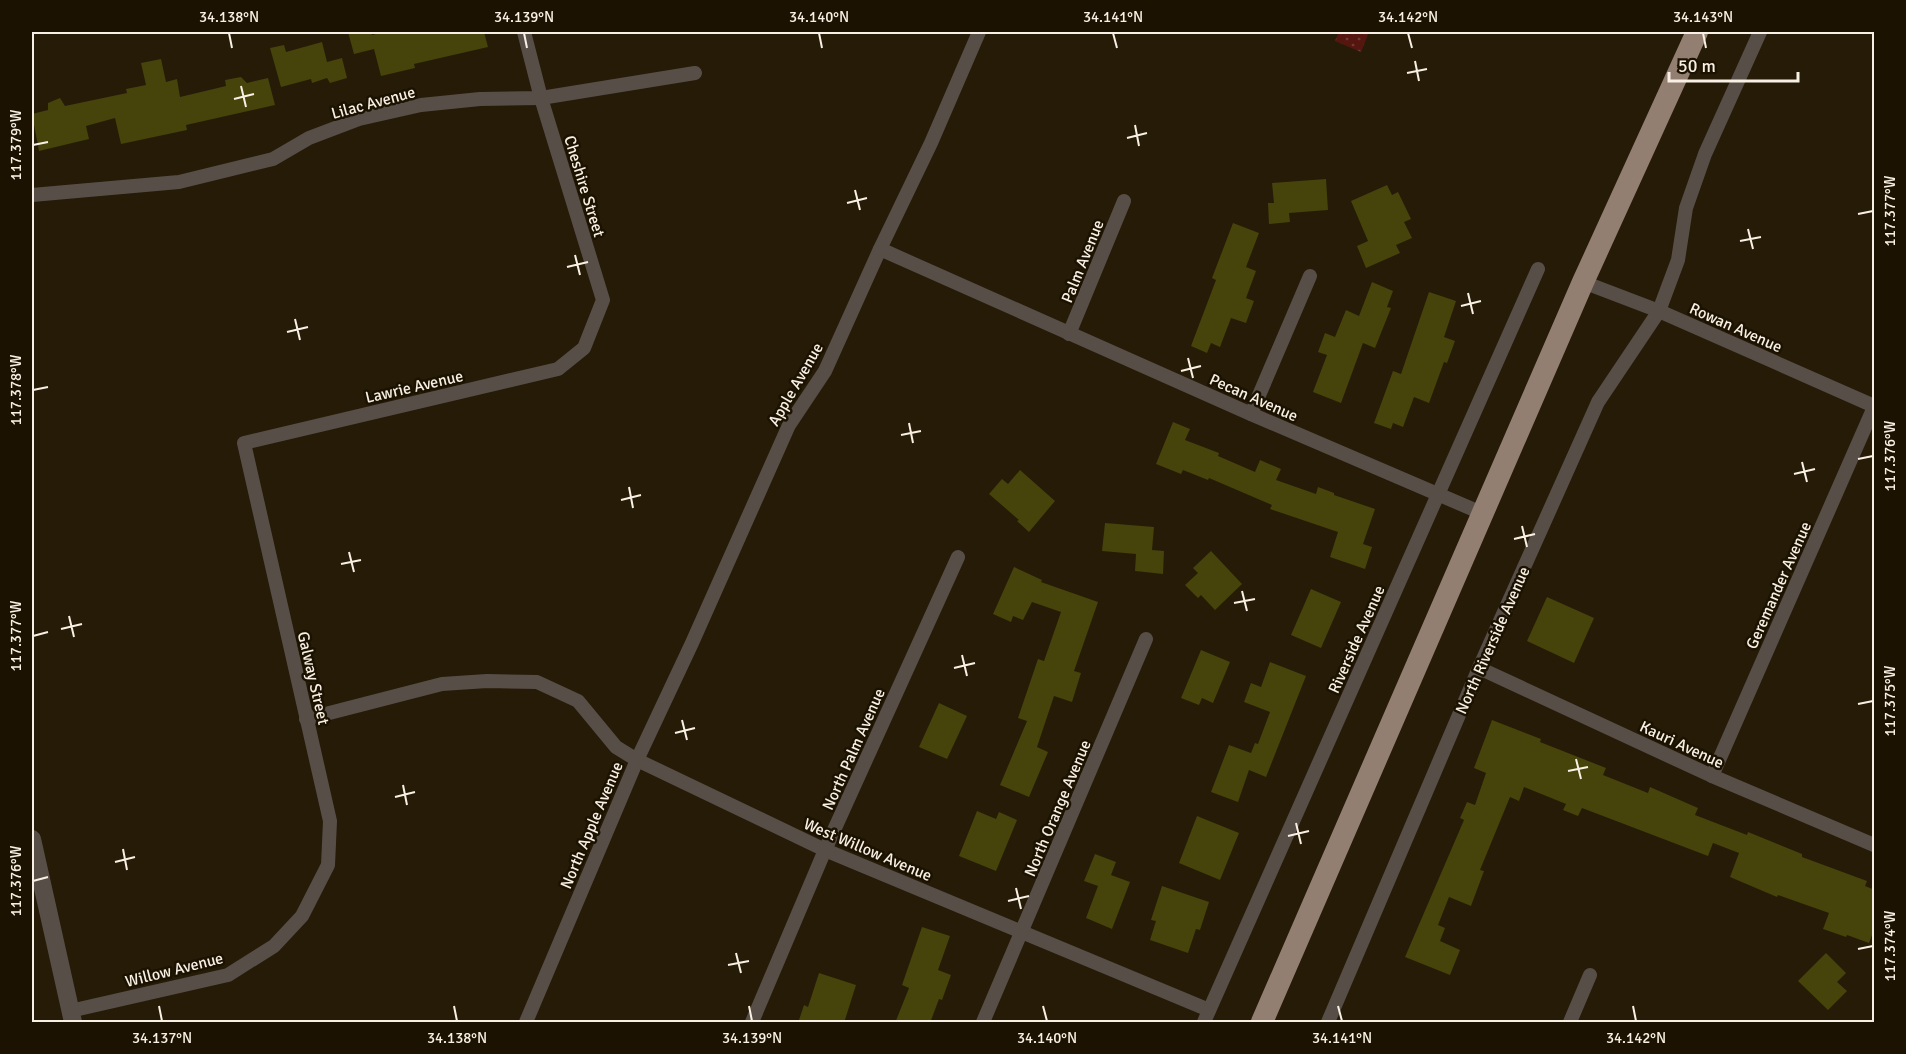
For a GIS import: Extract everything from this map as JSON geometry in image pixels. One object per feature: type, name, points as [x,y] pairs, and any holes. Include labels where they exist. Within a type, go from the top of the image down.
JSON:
[{"type":"main road","points":[[1262,1023],[1583,282],[1697,32]]},
{"type":"street","name":"Cheshire Street","points":[[524,32],[541,98],[603,300],[584,348]]},
{"type":"street","name":"Apple Avenue","points":[[692,643],[789,425],[825,371],[931,143],[979,32]]},
{"type":"street","name":"North Riverside Avenue","points":[[1328,1023],[1479,668],[1598,402],[1659,311],[1678,260],[1686,208],[1705,154],[1760,32]]},
{"type":"street","name":"Lilac Avenue","points":[[32,195],[179,182],[273,159],[309,138],[359,119],[421,105],[480,99],[541,98],[695,73]]},
{"type":"street","name":"Palm Avenue","points":[[1069,334],[1124,201]]},
{"type":"street","name":"Pecan Avenue","points":[[880,249],[1251,414],[1484,514]]},
{"type":"street","name":"Riverside Avenue","points":[[1206,1016],[1538,269]]},
{"type":"street","points":[[1251,414],[1310,276]]},
{"type":"street","name":"Rowan Avenue","points":[[1583,282],[1659,311],[1875,406]]},
{"type":"street","name":"Lawrie Avenue","points":[[244,443],[558,369],[584,348]]},
{"type":"street","name":"Geremander Avenue","points":[[1712,776],[1875,406]]},
{"type":"street","name":"Galway Street","points":[[244,443],[330,821],[327,865],[302,916]]},
{"type":"street","name":"North Palm Avenue","points":[[752,1023],[825,850],[958,557]]},
{"type":"street","name":"North Orange Avenue","points":[[982,1023],[1146,639]]},
{"type":"street","name":"North Apple Avenue","points":[[526,1023],[637,760],[692,643]]},
{"type":"street","name":"Kauri Avenue","points":[[1479,668],[1712,776],[1875,845]]},
{"type":"street","name":"West Willow Avenue","points":[[306,719],[442,684],[487,681],[537,682],[578,701],[615,747],[637,760],[825,850],[1022,932],[1206,1016]]},
{"type":"street","points":[[32,839],[72,1017]]},
{"type":"street","name":"Willow Avenue","points":[[72,1017],[228,975],[274,946],[302,916]]},
{"type":"street","points":[[1570,1023],[1590,975]]},
{"type":"shaded area","points":[[1339,32],[1369,32],[1361,52],[1335,41]]},
{"type":"building","points":[[348,32],[371,32],[372,35],[384,32],[484,32],[488,47],[414,64],[415,68],[381,76],[374,49],[354,54]]},
{"type":"building","points":[[322,42],[327,62],[342,58],[347,78],[330,83],[327,78],[312,83],[311,79],[281,87],[270,48],[284,45],[286,52]]},
{"type":"building","points":[[161,59],[166,82],[177,79],[180,97],[226,86],[225,80],[241,77],[247,83],[268,78],[275,105],[186,125],[187,130],[121,144],[115,118],[86,126],[89,139],[39,151],[32,114],[48,110],[48,103],[60,98],[65,106],[127,93],[126,89],[146,85],[141,63]]},
{"type":"building","points":[[1326,179],[1328,210],[1289,213],[1290,222],[1269,224],[1268,203],[1274,203],[1272,183]]},
{"type":"building","points":[[1387,185],[1392,195],[1398,192],[1411,219],[1404,222],[1412,238],[1396,245],[1400,253],[1366,268],[1357,246],[1368,241],[1351,201]]},
{"type":"building","points":[[1233,223],[1259,233],[1246,267],[1256,271],[1246,298],[1254,301],[1246,323],[1231,318],[1220,347],[1211,343],[1207,353],[1191,346],[1216,280],[1212,278]]},
{"type":"building","points":[[1372,282],[1393,291],[1387,307],[1391,308],[1375,348],[1363,343],[1341,403],[1313,392],[1327,355],[1318,352],[1325,333],[1335,337],[1346,310],[1359,316]]},
{"type":"building","points":[[1429,292],[1456,301],[1444,337],[1455,341],[1447,363],[1444,362],[1429,403],[1414,397],[1403,427],[1393,423],[1391,429],[1374,423],[1393,371],[1401,374]]},
{"type":"building","points":[[1173,422],[1190,429],[1185,440],[1219,453],[1218,456],[1255,472],[1260,460],[1281,469],[1276,480],[1316,494],[1318,487],[1375,509],[1363,544],[1372,547],[1365,569],[1330,557],[1338,532],[1270,509],[1272,505],[1209,478],[1208,480],[1183,470],[1181,474],[1156,464]]},
{"type":"building","points":[[1020,470],[1055,501],[1029,532],[1017,521],[1019,520],[989,494],[1002,479],[1008,484]]},
{"type":"building","points":[[1105,523],[1154,527],[1152,550],[1164,551],[1163,574],[1135,571],[1136,554],[1102,551]]},
{"type":"building","points":[[1211,551],[1242,584],[1215,610],[1201,595],[1198,598],[1185,585],[1198,573],[1193,568]]},
{"type":"building","points":[[1014,567],[1042,580],[1041,582],[1098,602],[1074,671],[1081,673],[1072,702],[1054,696],[1037,747],[1048,752],[1029,797],[1000,785],[1027,721],[1018,718],[1038,659],[1044,661],[1061,612],[1032,602],[1023,620],[1013,616],[1011,622],[993,614]]},
{"type":"building","points":[[1311,589],[1341,602],[1321,648],[1291,635]]},
{"type":"building","points":[[1547,597],[1594,618],[1574,663],[1527,641]]},
{"type":"building","points":[[1201,650],[1230,662],[1213,703],[1202,698],[1199,705],[1181,698]]},
{"type":"building","points":[[1270,662],[1306,676],[1266,777],[1249,770],[1238,802],[1211,792],[1229,745],[1251,753],[1255,743],[1258,744],[1270,712],[1244,702],[1251,683],[1261,687]]},
{"type":"building","points":[[939,703],[967,716],[947,759],[919,747]]},
{"type":"building","points":[[1492,720],[1606,768],[1603,775],[1648,793],[1650,787],[1698,808],[1695,815],[1747,835],[1748,832],[1802,854],[1802,857],[1867,881],[1865,886],[1875,890],[1875,927],[1869,943],[1823,929],[1829,913],[1778,895],[1777,897],[1730,877],[1739,853],[1713,843],[1708,856],[1582,808],[1578,816],[1563,810],[1566,804],[1524,787],[1519,801],[1510,797],[1480,870],[1484,871],[1471,906],[1449,897],[1438,925],[1445,928],[1440,941],[1460,950],[1450,975],[1405,957],[1464,820],[1460,818],[1467,802],[1475,805],[1486,773],[1474,768]]},
{"type":"building","points":[[977,811],[996,819],[999,812],[1017,820],[996,871],[959,856]]},
{"type":"building","points":[[1197,816],[1239,833],[1220,880],[1179,863]]},
{"type":"building","points":[[1095,854],[1116,862],[1111,875],[1130,882],[1112,929],[1086,918],[1098,886],[1084,881]]},
{"type":"building","points":[[1162,886],[1209,902],[1200,930],[1196,929],[1188,953],[1150,940],[1156,921],[1151,920]]},
{"type":"building","points":[[922,927],[950,936],[938,970],[951,975],[930,1023],[895,1023],[909,988],[902,985]]},
{"type":"building","points":[[1826,953],[1846,973],[1837,982],[1847,991],[1828,1010],[1798,981]]},
{"type":"building","points":[[819,973],[856,985],[844,1023],[798,1023],[804,1005],[808,1007]]}]
